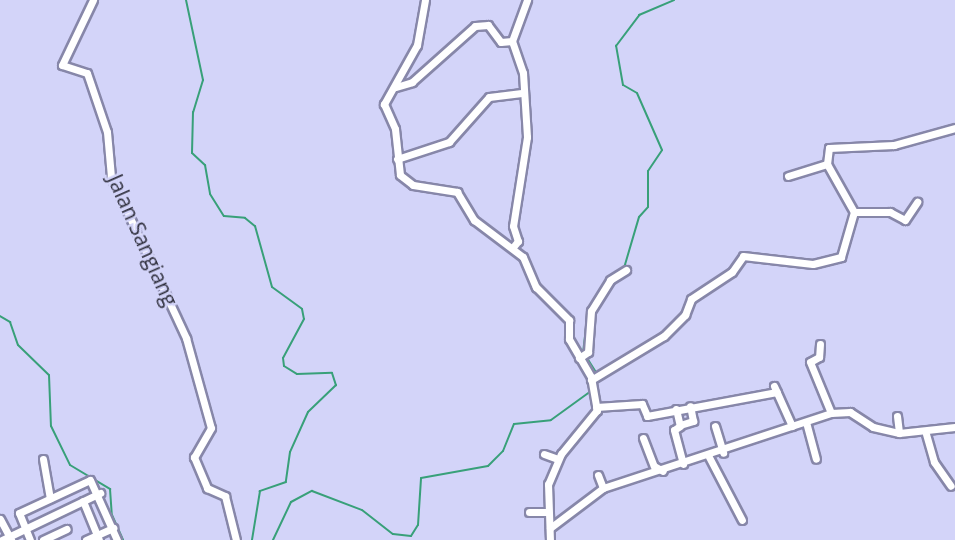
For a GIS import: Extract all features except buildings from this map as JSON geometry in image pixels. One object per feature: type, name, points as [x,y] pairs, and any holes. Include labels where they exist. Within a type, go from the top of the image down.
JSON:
[{"type":"street","name":"Jalan Sangiang","points":[[93,0],[62,65],[87,73],[107,132],[113,181],[134,216],[148,260],[186,338],[211,428],[194,457],[207,488],[225,496],[236,540]]},
{"type":"street","points":[[425,0],[424,25],[396,87],[383,108],[395,129],[397,159],[404,181],[457,192],[474,220],[513,247],[526,260],[536,287],[569,320],[569,339],[582,356],[595,384],[596,407],[558,458],[546,489],[550,540]]},
{"type":"street","points":[[513,247],[518,241],[513,226],[527,137],[524,93],[512,41],[527,0]]},
{"type":"street","points":[[396,87],[412,82],[475,26],[488,25],[501,42],[512,41]]},
{"type":"street","points":[[397,159],[449,142],[489,97],[524,93]]},
{"type":"street","points":[[595,384],[674,327],[691,299],[732,272],[743,256],[813,264],[838,259],[854,212],[827,164],[829,148],[894,145],[955,128]]},
{"type":"street","points":[[788,176],[827,164]]},
{"type":"street","points":[[854,212],[888,211],[905,220],[917,202]]},
{"type":"street","points":[[582,356],[591,311],[610,280],[626,270]]},
{"type":"street","points":[[820,344],[819,357],[811,363],[831,413]]},
{"type":"street","points":[[596,407],[642,404],[646,416],[690,406],[722,406],[776,389],[792,426]]},
{"type":"street","points":[[683,464],[674,430],[693,421],[690,406]]},
{"type":"street","points":[[676,409],[680,425]]},
{"type":"street","points":[[550,528],[603,488],[723,453],[831,413],[855,413],[873,427],[898,433],[926,434],[955,427]]},
{"type":"street","points":[[897,416],[898,433]]},
{"type":"street","points":[[806,422],[816,459]]},
{"type":"street","points":[[715,426],[723,453]]},
{"type":"street","points":[[926,434],[934,462],[951,486]]},
{"type":"street","points":[[643,438],[653,466],[663,472]]},
{"type":"street","points":[[544,454],[558,458]]},
{"type":"street","points":[[709,457],[742,520]]},
{"type":"street","points":[[43,459],[50,498]]},
{"type":"street","points":[[598,475],[603,488]]},
{"type":"street","points":[[30,540],[19,513],[88,480],[100,493],[117,540]]},
{"type":"street","points":[[0,519],[8,539],[100,493]]},
{"type":"street","points":[[83,501],[98,537]]},
{"type":"street","points":[[529,512],[547,512]]},
{"type":"street","points":[[86,540],[98,537],[113,528]]},
{"type":"street","points":[[43,540],[67,529]]},
{"type":"waterway","points":[[186,0],[203,80],[193,112],[192,153],[205,165],[210,194],[224,216],[245,218],[255,226],[272,287],[302,309],[304,319],[283,358],[284,366],[297,374],[332,373],[336,385],[308,412],[290,452],[286,482],[260,491],[252,540]]},
{"type":"waterway","points":[[624,268],[639,217],[648,207],[648,171],[662,150],[637,93],[623,85],[616,46],[639,15],[674,0]]},
{"type":"waterway","points":[[610,277],[620,270]]},
{"type":"waterway","points":[[583,353],[588,311]]},
{"type":"waterway","points":[[0,316],[10,322],[18,345],[49,375],[51,426],[70,465],[110,489],[112,515],[123,540]]},
{"type":"waterway","points":[[587,358],[597,374]]},
{"type":"waterway","points":[[273,540],[291,502],[312,491],[362,510],[393,534],[411,536],[418,525],[421,478],[488,466],[503,451],[514,424],[551,420],[591,391]]}]
